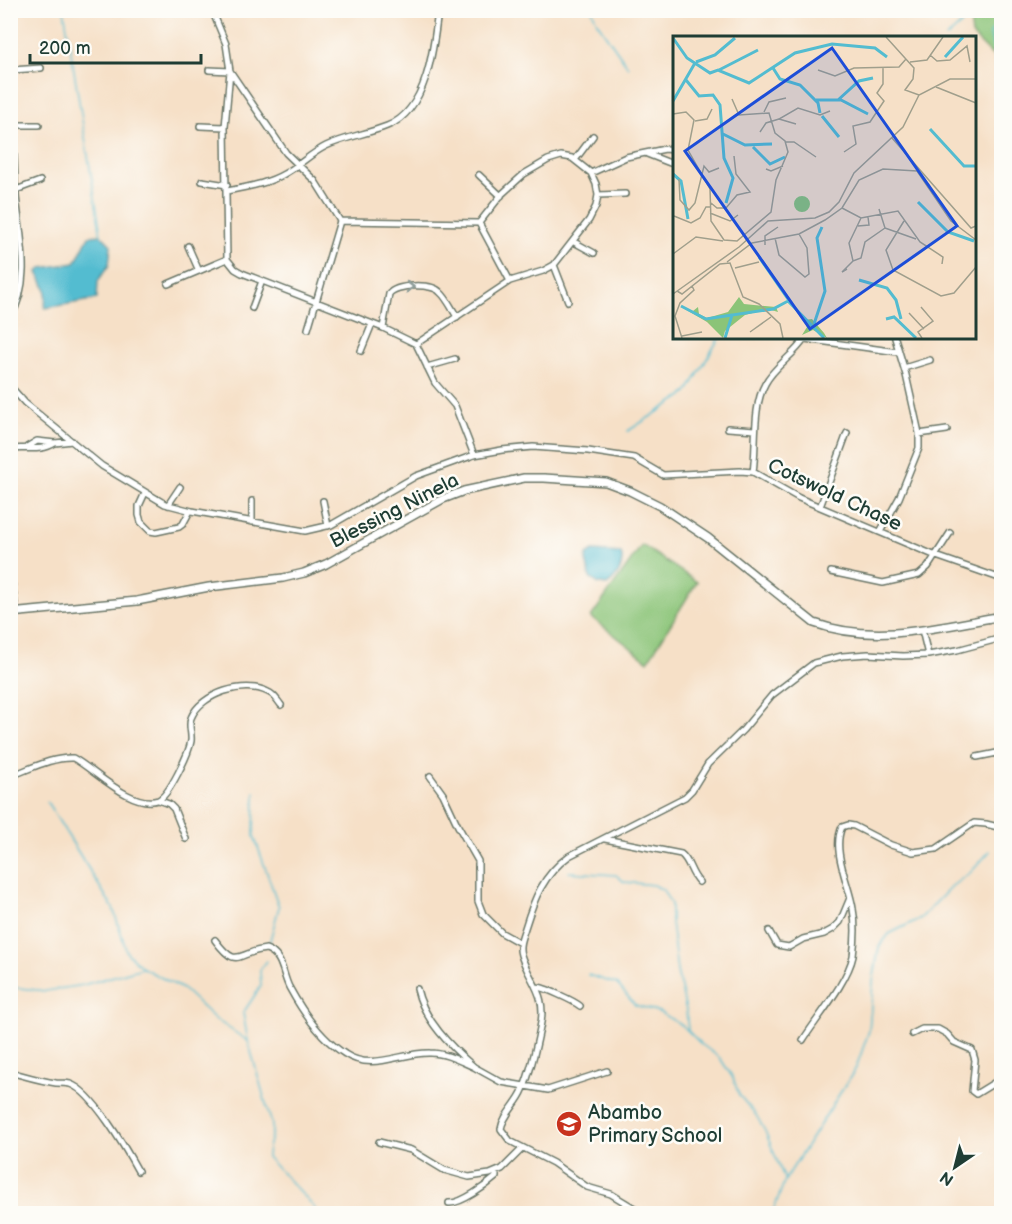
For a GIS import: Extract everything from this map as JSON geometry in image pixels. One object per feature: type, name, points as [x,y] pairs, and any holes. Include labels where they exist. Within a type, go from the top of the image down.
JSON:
[{"type":"street","points":[[212,10],[226,44],[230,71],[225,127],[227,188],[225,249],[227,259],[235,269],[383,328],[416,344],[435,383],[455,406],[474,455]]},
{"type":"street","points":[[202,181],[227,188],[257,184],[282,175],[309,155],[327,146],[386,127],[406,114],[431,61],[438,10]]},
{"type":"street","points":[[10,46],[16,190],[23,255],[20,301],[10,318]]},
{"type":"street","points":[[12,70],[41,68]]},
{"type":"street","points":[[209,70],[230,71]]},
{"type":"street","points":[[230,71],[286,153],[315,181],[340,221],[308,329]]},
{"type":"street","points":[[13,125],[39,125]]},
{"type":"street","points":[[200,126],[225,127]]},
{"type":"street","points":[[575,160],[593,136]]},
{"type":"street","points":[[591,173],[626,157],[665,149],[673,150]]},
{"type":"street","points":[[646,154],[673,162]]},
{"type":"street","points":[[416,344],[510,281],[543,271],[554,265],[574,242],[596,206],[598,195],[591,173],[575,160],[561,156],[548,160],[524,174],[501,196],[479,223]]},
{"type":"street","points":[[479,175],[501,196]]},
{"type":"street","points":[[16,190],[40,181]]},
{"type":"street","points":[[598,195],[625,194]]},
{"type":"street","points":[[340,221],[479,223]]},
{"type":"street","points":[[479,223],[510,281]]},
{"type":"street","points":[[574,242],[594,253]]},
{"type":"street","points":[[188,246],[199,271]]},
{"type":"street","points":[[168,284],[227,259]]},
{"type":"street","points":[[554,265],[568,301]]},
{"type":"street","points":[[252,308],[262,281]]},
{"type":"street","points":[[383,328],[389,294],[393,289],[401,286],[429,287],[438,290],[457,316]]},
{"type":"street","points":[[361,351],[372,324]]},
{"type":"street","points":[[753,472],[756,455],[755,430],[765,382],[804,339]]},
{"type":"street","points":[[812,339],[898,352]]},
{"type":"street","points":[[880,532],[899,498],[919,448],[919,434],[895,339]]},
{"type":"street","points":[[427,367],[456,358]]},
{"type":"street","points":[[904,368],[930,360]]},
{"type":"street","points":[[10,386],[25,404],[102,466],[168,505],[304,531],[328,526],[323,501]]},
{"type":"street","points":[[728,428],[755,430]]},
{"type":"street","points":[[919,434],[947,430]]},
{"type":"street","points":[[820,507],[848,433]]},
{"type":"street","points":[[10,449],[27,447],[37,441],[55,443],[72,441]]},
{"type":"street","name":"Cotswold Chase","points":[[328,526],[416,476],[474,455],[533,447],[625,455],[663,475],[753,472],[782,490],[820,507],[936,556],[1002,579]]},
{"type":"street","name":"Blessing Ninela","points":[[13,613],[137,601],[209,587],[283,578],[304,573],[326,564],[443,499],[464,491],[524,478],[544,477],[606,482],[660,506],[708,538],[814,623],[833,630],[855,633],[922,630],[1002,616]]},
{"type":"street","points":[[168,505],[180,487]]},
{"type":"street","points":[[145,493],[138,506],[139,514],[144,527],[150,531],[156,532],[179,527],[190,511]]},
{"type":"street","points":[[252,501],[252,522]]},
{"type":"street","points":[[831,572],[883,583],[919,575],[936,556],[950,533]]},
{"type":"street","points":[[10,568],[13,613]]},
{"type":"street","points":[[922,630],[928,655]]},
{"type":"street","points":[[644,1214],[611,1194],[588,1187],[553,1163],[506,1138],[501,1129],[524,1086],[543,1015],[537,987],[521,955],[520,942],[533,899],[548,875],[569,856],[685,797],[708,764],[750,723],[766,702],[814,663],[842,656],[868,654],[928,655],[1002,638]]},
{"type":"street","points":[[10,776],[48,762],[73,758],[117,789],[137,798],[158,800],[171,787],[190,746],[191,717],[203,703],[216,695],[234,689],[248,688],[268,692],[281,705]]},
{"type":"street","points":[[977,757],[1002,752]]},
{"type":"street","points":[[430,776],[443,794],[478,861],[478,901],[483,914],[502,933],[520,942]]},
{"type":"street","points":[[158,800],[169,804],[174,809],[186,839]]},
{"type":"street","points":[[803,1040],[850,967],[853,956],[854,909],[839,844],[840,831],[844,826],[854,826],[891,845],[914,852],[936,849],[974,823],[979,822],[1002,828]]},
{"type":"street","points":[[605,838],[681,854],[687,861],[690,873],[699,882]]},
{"type":"street","points":[[769,931],[777,945],[782,947],[807,937],[824,934],[837,926],[850,897]]},
{"type":"street","points":[[215,940],[224,952],[233,958],[261,950],[270,951],[279,959],[294,995],[326,1039],[352,1058],[375,1062],[430,1053],[442,1054],[474,1067],[501,1082],[549,1090],[608,1071]]},
{"type":"street","points":[[537,987],[543,987],[549,992],[566,997],[580,1006]]},
{"type":"street","points":[[417,988],[423,1007],[441,1033],[474,1067]]},
{"type":"street","points":[[541,1000],[548,997],[549,992]]},
{"type":"street","points":[[912,1034],[922,1029],[938,1029],[954,1042],[972,1050],[975,1060],[972,1091],[976,1094],[1002,1078]]},
{"type":"street","points":[[10,1072],[55,1083],[70,1084],[78,1088],[90,1099],[121,1141],[138,1171]]},
{"type":"street","points":[[379,1142],[411,1150],[434,1166],[469,1177],[502,1169],[523,1148]]},
{"type":"street","points":[[449,1203],[456,1203],[485,1186],[496,1177],[496,1172]]},
{"type":"green space","points":[[969,11],[1001,11],[1001,58],[995,58],[976,39],[976,36],[972,35]]},
{"type":"green space","points":[[642,545],[697,582],[648,661],[591,617]]},
{"type":"water","points":[[101,235],[111,245],[109,265],[98,281],[97,299],[45,308],[46,290],[38,272],[42,268],[75,263],[89,236]]},
{"type":"water","points":[[593,551],[621,553],[622,562],[619,571],[607,585],[599,584],[590,578],[586,560],[587,555]]},
{"type":"waterway","points":[[64,10],[101,235]]},
{"type":"waterway","points":[[592,10],[597,22],[628,67]]},
{"type":"waterway","points":[[948,36],[977,10]]},
{"type":"waterway","points":[[989,10],[998,20],[990,34],[995,58],[1002,125]]},
{"type":"waterway","points":[[628,431],[687,393],[718,339]]},
{"type":"waterway","points":[[255,792],[254,836],[279,907],[269,944]]},
{"type":"waterway","points":[[47,802],[113,908],[127,953],[143,968],[183,989],[215,1019],[248,1041]]},
{"type":"waterway","points":[[772,1214],[785,1180],[856,1068],[869,1031],[873,982],[879,947],[889,934],[921,918],[952,886],[971,872],[990,851]]},
{"type":"waterway","points":[[569,872],[616,875],[624,882],[654,885],[663,890],[671,904],[677,971],[688,1030]]},
{"type":"waterway","points":[[267,961],[260,970],[261,986],[243,1013],[248,1041],[272,1125],[267,1157],[314,1207],[317,1214]]},
{"type":"waterway","points":[[10,987],[46,991],[83,985],[142,968]]},
{"type":"waterway","points":[[588,975],[617,984],[635,1005],[659,1012],[683,1026],[701,1044],[720,1058],[733,1078],[739,1095],[756,1115],[765,1131],[785,1180]]},
{"type":"place","name":"Abambo Primary School","points":[[569,1124]]}]
